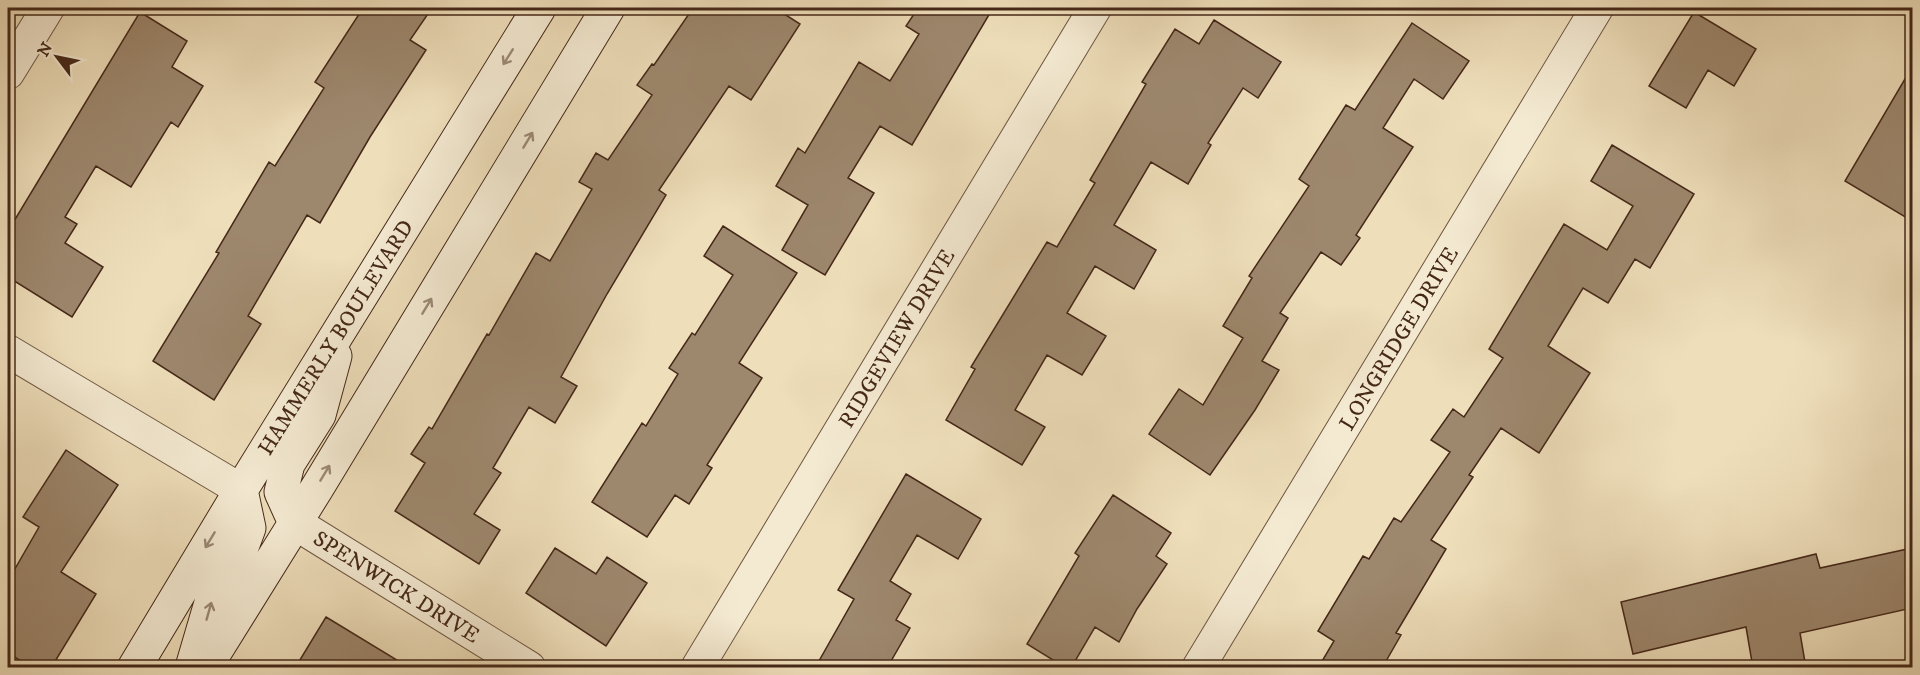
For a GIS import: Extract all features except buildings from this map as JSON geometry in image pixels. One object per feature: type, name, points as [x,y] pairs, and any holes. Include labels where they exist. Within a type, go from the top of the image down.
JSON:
[{"type":"main road","name":"HAMMERLY BOULEVARD","points":[[134,668],[241,490],[539,8]]},
{"type":"main road","points":[[205,668],[608,8]]},
{"type":"main road","points":[[295,523],[281,492],[288,464],[319,415],[344,323]]},
{"type":"main road","points":[[192,668],[213,596],[239,555],[249,528],[241,490]]},
{"type":"main road","name":"SPENWICK DRIVE","points":[[295,523],[529,668]]},
{"type":"street","points":[[8,73],[48,8]]},
{"type":"street","name":"RIDGEVIEW DRIVE","points":[[697,668],[1095,8]]},
{"type":"street","name":"LONGRIDGE DRIVE","points":[[1198,668],[1597,8]]},
{"type":"street","points":[[8,351],[241,490]]}]
